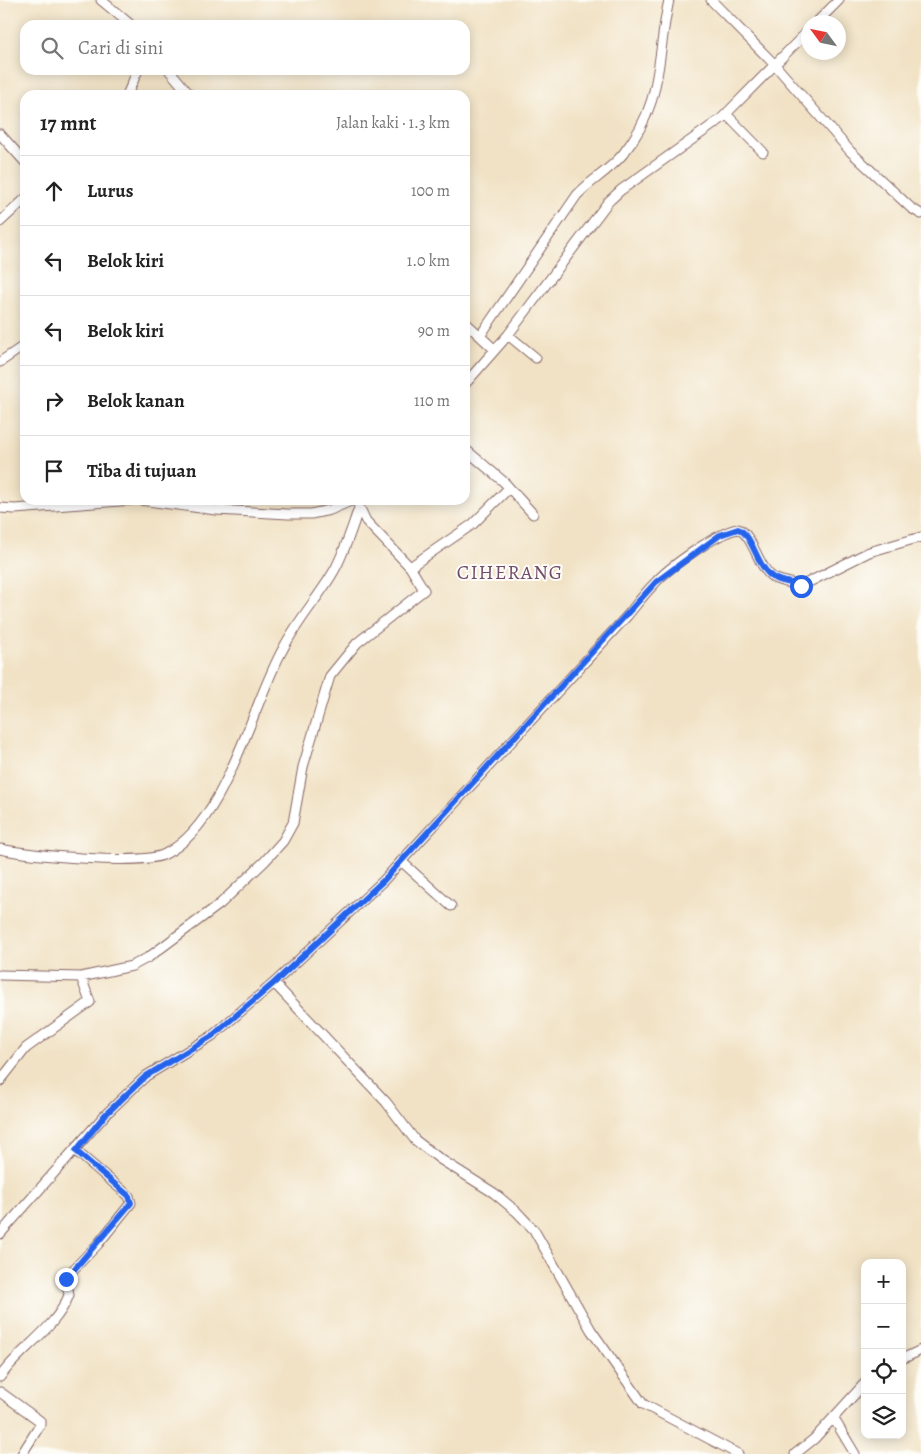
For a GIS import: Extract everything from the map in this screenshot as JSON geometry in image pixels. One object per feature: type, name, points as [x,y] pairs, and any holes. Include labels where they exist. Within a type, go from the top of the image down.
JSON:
[{"type":"street","points":[[101,0],[125,20]]},
{"type":"street","points":[[480,336],[577,195],[587,184],[611,167],[640,131],[657,87],[669,0]]},
{"type":"street","points":[[711,0],[775,65],[858,159],[911,208],[921,214]]},
{"type":"street","points":[[824,15],[839,0]]},
{"type":"street","points":[[470,378],[508,335],[608,202],[621,190],[691,142],[726,114],[801,38]]},
{"type":"street","points":[[129,90],[136,75]]},
{"type":"street","points":[[172,75],[186,90]]},
{"type":"street","points":[[726,114],[763,152]]},
{"type":"street","points":[[0,134],[20,156]]},
{"type":"street","points":[[0,222],[20,205]]},
{"type":"street","points":[[470,327],[495,350]]},
{"type":"street","points":[[508,335],[536,358]]},
{"type":"street","points":[[0,362],[20,348]]},
{"type":"street","points":[[470,453],[509,488],[533,514]]},
{"type":"street","points":[[410,567],[473,524],[509,488]]},
{"type":"street","points":[[0,508],[15,509],[67,505]]},
{"type":"street","points":[[178,505],[216,510],[288,514],[330,510],[349,505]]},
{"type":"street","points":[[0,849],[17,852],[115,859],[146,858],[167,853],[194,831],[209,812],[237,756],[263,688],[284,646],[333,572],[350,537],[356,505]]},
{"type":"street","points":[[0,975],[81,977],[132,966],[150,957],[211,912],[265,862],[283,841],[293,823],[303,767],[330,676],[357,643],[424,590],[410,567],[366,521],[357,505]]},
{"type":"street","points":[[0,1234],[76,1151],[105,1115],[146,1076],[212,1036],[274,983],[384,880],[656,582],[720,535],[731,530],[738,529],[744,532],[760,563],[774,578],[801,586],[869,552],[921,537]]},
{"type":"street","points":[[401,861],[451,906]]},
{"type":"street","points":[[0,1081],[26,1048],[90,1002],[81,977]]},
{"type":"street","points":[[274,983],[386,1102],[415,1140],[440,1159],[499,1197],[534,1230],[591,1330],[636,1397],[643,1404],[738,1454]]},
{"type":"street","points":[[0,1377],[12,1362],[49,1326],[69,1295],[66,1279],[69,1274],[98,1244],[131,1203],[129,1196],[76,1151]]},
{"type":"street","points":[[906,1357],[921,1350]]},
{"type":"street","points":[[794,1454],[814,1440],[861,1387]]},
{"type":"street","points":[[0,1392],[40,1421],[40,1425],[22,1454]]},
{"type":"street","points":[[834,1419],[855,1454]]},
{"type":"district","name":"CIHERANG","points":[[510,572]]},
{"type":"route","points":[[66,1279],[87,1253],[98,1244],[131,1203],[129,1196],[76,1151],[105,1115],[146,1076],[212,1036],[274,983],[384,880],[548,703],[656,582],[720,535],[731,530],[741,529],[760,563],[774,578],[801,586]]}]
